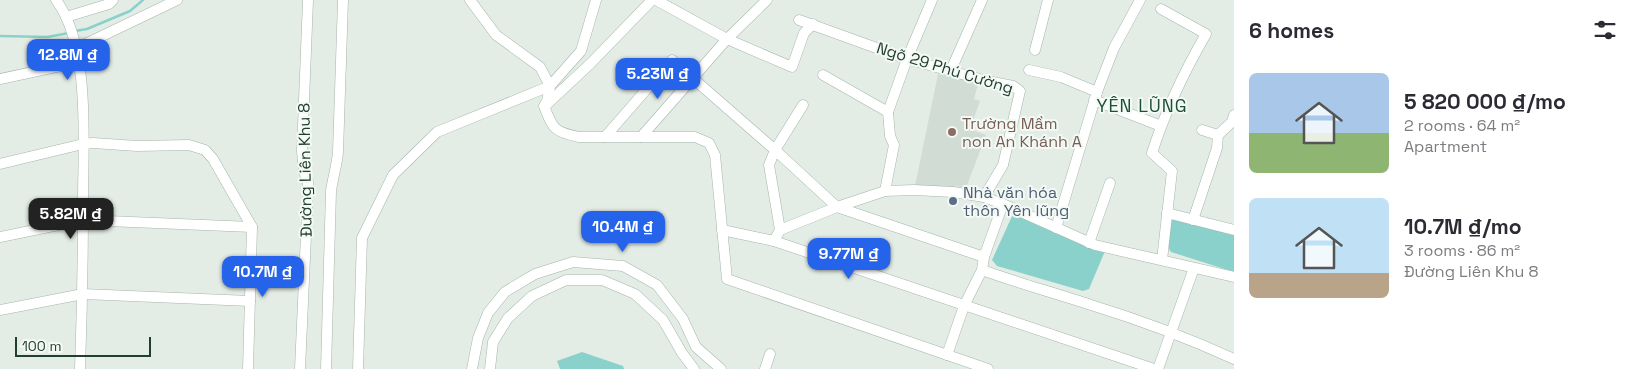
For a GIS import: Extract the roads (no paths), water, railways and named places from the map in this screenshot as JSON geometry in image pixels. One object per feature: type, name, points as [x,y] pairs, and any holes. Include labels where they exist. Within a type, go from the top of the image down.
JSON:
[{"type":"street","points":[[56,0],[63,9],[77,48],[84,111],[83,294],[80,369]]},
{"type":"street","points":[[66,17],[108,4],[113,0]]},
{"type":"street","points":[[77,48],[177,0]]},
{"type":"street","name":"Đường Liên Khu 8","points":[[300,369],[308,190],[302,151],[308,0]]},
{"type":"street","name":"Đường Liên Khu 8","points":[[326,369],[331,191],[337,168],[343,0]]},
{"type":"street","points":[[470,0],[496,35],[540,66],[550,86]]},
{"type":"street","points":[[596,0],[581,51],[550,86],[544,106],[551,123],[562,134],[579,137],[695,137],[709,143],[715,155],[726,279],[988,369]]},
{"type":"street","points":[[544,106],[591,63],[652,0]]},
{"type":"street","points":[[656,0],[727,39],[792,67],[804,33],[812,24]]},
{"type":"street","points":[[642,137],[727,39],[767,0]]},
{"type":"street","points":[[885,191],[894,145],[890,136],[888,112],[907,59],[932,0]]},
{"type":"street","points":[[951,70],[982,0]]},
{"type":"street","points":[[1035,50],[1048,0]]},
{"type":"street","points":[[1056,228],[1095,96],[1114,48],[1140,0]]},
{"type":"street","points":[[1161,9],[1206,34],[1192,59],[1161,126],[1152,153],[1172,171],[1162,260]]},
{"type":"street","name":"Ngõ 29 Phú Cường","points":[[799,20],[907,59],[987,81],[1013,86],[1020,91],[1003,165],[984,197]]},
{"type":"street","points":[[581,51],[591,63]]},
{"type":"street","points":[[605,136],[672,60],[775,150],[837,208],[984,257]]},
{"type":"street","points":[[0,79],[78,62]]},
{"type":"street","points":[[1028,70],[1060,77],[1095,96],[1161,126]]},
{"type":"street","points":[[823,75],[888,112]]},
{"type":"street","points":[[358,369],[362,238],[393,175],[437,132],[550,86]]},
{"type":"street","points":[[774,241],[780,230],[769,165],[775,150],[803,105]]},
{"type":"street","points":[[1192,220],[1217,148],[1218,136],[1232,122],[1234,115]]},
{"type":"street","points":[[1202,130],[1218,136]]},
{"type":"street","points":[[0,164],[93,143],[137,146],[188,145],[205,150],[213,158],[252,227],[248,369]]},
{"type":"street","points":[[1089,243],[1110,183]]},
{"type":"street","points":[[780,230],[885,191],[953,192],[984,197],[1003,204],[1095,245],[1234,277]]},
{"type":"street","points":[[947,355],[964,306],[982,270],[984,257],[1003,204]]},
{"type":"street","points":[[1167,213],[1234,230]]},
{"type":"street","points":[[0,237],[83,220],[252,227]]},
{"type":"street","points":[[722,230],[774,241],[1154,369]]},
{"type":"street","points":[[472,369],[478,338],[488,313],[505,292],[535,274],[573,262],[622,266],[657,285],[683,319],[696,347],[721,369]]},
{"type":"street","points":[[1158,369],[1194,268]]},
{"type":"street","points":[[982,270],[1092,305],[1233,356]]},
{"type":"street","points":[[490,369],[493,342],[508,318],[532,296],[566,280],[602,280],[635,294],[663,320],[694,369]]},
{"type":"street","points":[[0,310],[83,294],[250,301]]},
{"type":"street","points":[[673,338],[683,319]]},
{"type":"street","points":[[765,369],[770,354]]},
{"type":"water","points":[[1013,214],[1105,251],[1089,289],[1083,291],[997,266],[992,260]]},
{"type":"water","points":[[1172,219],[1234,233],[1234,272],[1171,252],[1166,244]]},
{"type":"water","points":[[582,352],[623,366],[624,369],[560,369],[557,361]]},
{"type":"waterway","points":[[75,31],[87,29],[130,11],[143,0]]},
{"type":"waterway","points":[[0,36],[47,37],[69,33]]},
{"type":"place","name":"Trường Mầm non An Khánh A","points":[[952,132]]},
{"type":"place","name":"Nhà văn hóa thôn Yên lũng","points":[[953,201]]},
{"type":"district","name":"YÊN LŨNG","points":[[1142,105]]}]
